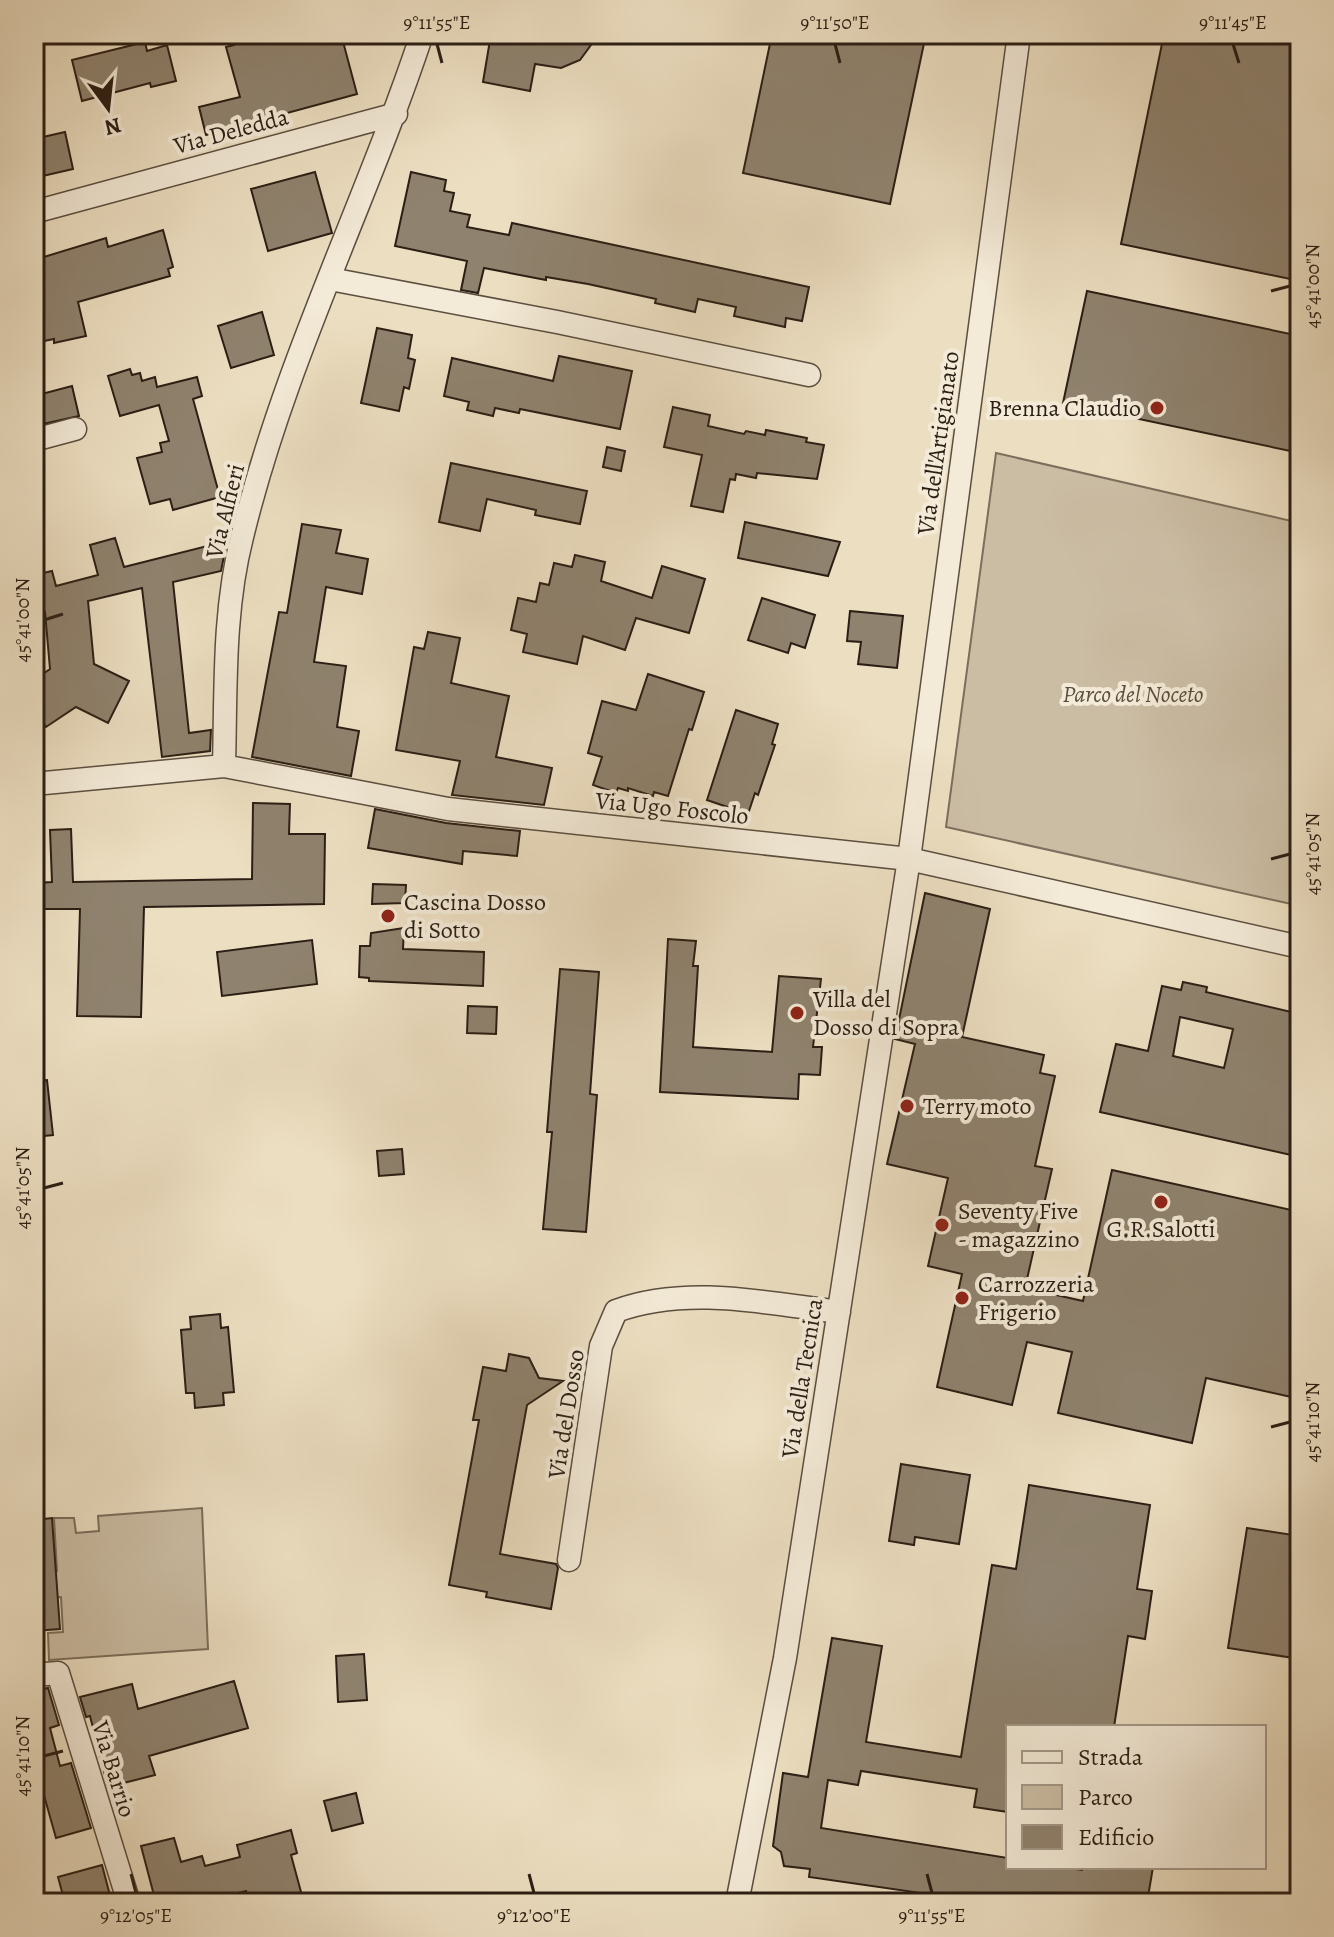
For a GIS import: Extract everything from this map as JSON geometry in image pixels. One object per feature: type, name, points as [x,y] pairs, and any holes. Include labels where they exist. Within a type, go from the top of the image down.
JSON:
[{"type":"street","name":"Via Alfieri","points":[[224,766],[228,629],[241,539],[283,397],[396,114],[422,34]]},
{"type":"street","name":"Via dell'Artigianato","points":[[909,859],[1019,34]]},
{"type":"street","name":"Via Deledda","points":[[34,212],[396,114]]},
{"type":"street","points":[[330,279],[557,322],[809,375]]},
{"type":"street","points":[[34,440],[75,429]]},
{"type":"street","name":"Via Ugo Foscolo","points":[[34,784],[224,766],[448,809],[909,859],[1300,947]]},
{"type":"street","name":"Via della Tecnica","points":[[737,1903],[785,1658],[909,859]]},
{"type":"street","name":"Via del Dosso","points":[[569,1560],[601,1346],[616,1311],[643,1301],[690,1297],[839,1312]]},
{"type":"street","name":"Via Barrio","points":[[34,1675],[58,1673],[129,1903]]},
{"type":"green space","name":"Parco del Noceto","points":[[996,453],[1300,523],[1300,906],[946,827]]},
{"type":"green space","points":[[202,1508],[208,1649],[49,1660],[48,1633],[63,1632],[61,1597],[44,1598],[43,1573],[57,1571],[54,1518],[74,1518],[76,1533],[99,1531],[98,1516]]},
{"type":"building","points":[[231,34],[341,34],[357,94],[206,135],[199,107],[240,97],[226,47],[234,45]]},
{"type":"building","points":[[491,34],[599,34],[580,60],[561,68],[535,64],[530,91],[483,82]]},
{"type":"building","points":[[772,34],[926,34],[890,204],[743,173]]},
{"type":"building","points":[[1164,34],[1300,34],[1300,281],[1121,244]]},
{"type":"building","points":[[145,42],[147,51],[167,45],[176,81],[151,87],[150,83],[82,101],[72,60]]},
{"type":"building","points":[[65,132],[73,169],[34,178],[34,139]]},
{"type":"building","points":[[315,172],[332,233],[268,251],[251,189]]},
{"type":"building","points":[[411,172],[446,180],[444,191],[454,193],[450,211],[470,215],[467,227],[509,235],[512,223],[809,287],[802,321],[786,318],[785,327],[734,316],[736,307],[698,299],[695,312],[655,303],[656,299],[588,284],[546,277],[546,280],[484,268],[478,293],[461,290],[467,261],[395,246]]},
{"type":"building","points":[[163,230],[173,267],[168,269],[170,276],[78,302],[86,336],[54,343],[54,339],[34,343],[34,260],[106,238],[108,247]]},
{"type":"building","points":[[1087,291],[1300,336],[1300,453],[1063,403]]},
{"type":"building","points":[[262,312],[274,355],[231,368],[218,326]]},
{"type":"building","points":[[377,328],[412,335],[408,358],[415,360],[409,389],[404,387],[399,411],[361,403]]},
{"type":"building","points":[[559,356],[632,371],[620,429],[520,409],[519,413],[495,408],[493,416],[467,410],[469,402],[444,396],[452,358],[553,381]]},
{"type":"building","points":[[130,369],[132,375],[140,373],[142,381],[155,377],[157,387],[197,377],[202,396],[193,399],[220,497],[173,510],[170,499],[150,504],[137,458],[162,452],[160,443],[169,441],[159,405],[120,416],[108,376]]},
{"type":"building","points":[[72,386],[79,416],[34,426],[34,396]]},
{"type":"building","points":[[673,407],[710,415],[708,426],[744,434],[746,431],[765,435],[766,430],[807,438],[806,442],[824,445],[817,479],[757,473],[756,478],[736,474],[735,480],[730,479],[723,512],[691,506],[702,455],[664,447]]},
{"type":"building","points":[[607,447],[625,451],[621,471],[603,467]]},
{"type":"building","points":[[451,463],[587,491],[580,524],[535,515],[536,510],[487,499],[480,531],[439,522]]},
{"type":"building","points":[[745,522],[840,542],[828,576],[738,558]]},
{"type":"building","points":[[302,524],[341,530],[336,553],[368,559],[362,594],[326,587],[314,662],[346,666],[337,727],[359,731],[351,776],[252,757],[279,612],[287,613]]},
{"type":"building","points":[[115,538],[124,567],[227,541],[221,571],[173,582],[189,733],[211,730],[210,751],[162,757],[142,588],[88,601],[94,664],[129,681],[108,723],[76,707],[46,727],[34,710],[34,680],[50,669],[45,612],[34,615],[34,575],[52,571],[56,586],[98,575],[90,545]]},
{"type":"building","points":[[575,555],[605,562],[601,581],[652,598],[662,566],[705,579],[689,633],[636,618],[625,650],[583,636],[577,664],[523,652],[527,634],[511,630],[518,598],[536,602],[540,583],[549,585],[554,563],[572,567]]},
{"type":"building","points":[[762,598],[815,615],[805,648],[791,643],[788,653],[748,640]]},
{"type":"building","points":[[850,611],[903,616],[897,668],[858,664],[861,642],[847,641]]},
{"type":"building","points":[[428,632],[460,638],[451,683],[509,696],[496,757],[552,768],[544,805],[452,795],[460,761],[396,750],[414,647],[424,649]]},
{"type":"building","points":[[648,674],[704,692],[668,796],[654,792],[653,796],[628,788],[628,791],[618,788],[616,793],[593,785],[602,757],[588,753],[602,701],[636,710]]},
{"type":"building","points":[[736,710],[778,724],[772,744],[775,745],[748,814],[707,800]]},
{"type":"building","points":[[253,803],[290,804],[289,834],[325,834],[324,904],[144,907],[141,1017],[77,1016],[80,909],[34,909],[34,883],[52,882],[50,830],[71,829],[73,882],[252,879]]},
{"type":"building","points":[[375,809],[446,823],[520,831],[517,856],[463,851],[462,864],[368,848]]},
{"type":"building","points":[[373,884],[406,885],[405,903],[372,904]]},
{"type":"building","points":[[925,893],[990,909],[962,1037],[1044,1055],[1040,1073],[1055,1076],[1035,1166],[1052,1169],[1025,1288],[1083,1301],[1112,1170],[1300,1212],[1300,1399],[1206,1378],[1192,1443],[1058,1413],[1072,1352],[1027,1342],[1012,1405],[937,1387],[962,1274],[928,1266],[948,1178],[887,1164],[915,1044],[895,1039]]},
{"type":"building","name":"Cascina Dosso di Sotto","points":[[404,928],[403,949],[484,952],[483,986],[369,981],[369,978],[359,977],[360,946],[370,946],[371,933]]},
{"type":"building","name":"Villa del Dosso di Sopra","points":[[668,939],[696,941],[693,966],[698,966],[693,1047],[772,1052],[779,976],[821,979],[813,1047],[822,1047],[820,1075],[799,1074],[798,1099],[660,1092]]},
{"type":"building","points":[[312,940],[317,984],[222,996],[217,952]]},
{"type":"building","points":[[560,969],[599,972],[590,1094],[597,1095],[586,1232],[543,1229],[552,1132],[547,1132]]},
{"type":"building","points":[[1183,982],[1207,987],[1206,992],[1300,1014],[1300,1157],[1100,1112],[1116,1044],[1148,1051],[1162,986],[1181,990]],"holes":[[[1180,1017],[1233,1029],[1224,1068],[1173,1056]]]},
{"type":"building","points":[[468,1006],[497,1007],[496,1034],[467,1033]]},
{"type":"building","points":[[47,1080],[53,1135],[34,1137],[34,1081]]},
{"type":"building","points":[[402,1149],[404,1174],[379,1176],[377,1151]]},
{"type":"building","points":[[220,1314],[221,1328],[228,1327],[234,1392],[223,1393],[224,1405],[195,1408],[194,1393],[186,1393],[181,1330],[191,1329],[190,1317]]},
{"type":"building","points":[[509,1354],[529,1358],[539,1378],[563,1381],[527,1405],[500,1554],[556,1564],[558,1568],[551,1609],[486,1597],[487,1592],[449,1585],[479,1420],[473,1420],[483,1367],[506,1371]]},
{"type":"building","points":[[901,1464],[970,1475],[959,1544],[915,1537],[914,1545],[889,1541]]},
{"type":"building","points":[[1029,1485],[1150,1505],[1137,1589],[1152,1591],[1145,1639],[1128,1636],[1114,1725],[1006,1725],[1006,1812],[974,1807],[977,1789],[861,1771],[858,1785],[828,1780],[821,1828],[1006,1858],[1006,1869],[1153,1869],[1147,1903],[919,1903],[921,1893],[809,1877],[810,1869],[784,1866],[781,1852],[773,1846],[783,1773],[808,1777],[832,1638],[882,1646],[866,1742],[961,1757],[992,1565],[1016,1569]]},
{"type":"building","points":[[52,1518],[60,1629],[34,1631],[34,1520]]},
{"type":"building","points":[[1247,1528],[1300,1536],[1300,1621],[1294,1658],[1228,1648]]},
{"type":"building","points":[[364,1654],[367,1700],[338,1702],[336,1656]]},
{"type":"building","points":[[234,1681],[248,1728],[149,1756],[155,1775],[108,1787],[90,1716],[86,1717],[80,1697],[132,1684],[138,1709]]},
{"type":"building","points":[[48,1688],[59,1725],[50,1728],[60,1766],[71,1763],[91,1828],[56,1838],[38,1774],[34,1775],[34,1691]]},
{"type":"building","points":[[356,1793],[363,1823],[332,1831],[324,1801]]},
{"type":"building","points":[[291,1830],[297,1853],[291,1855],[304,1903],[250,1903],[246,1891],[198,1903],[156,1903],[141,1846],[174,1838],[181,1862],[202,1856],[205,1866],[240,1857],[237,1845]]},
{"type":"building","points":[[102,1865],[112,1903],[65,1903],[58,1877]]},
{"type":"place","name":"Brenna Claudio","points":[[1157,408]]},
{"type":"place","name":"Cascina Dosso di Sotto","points":[[388,916]]},
{"type":"place","name":"Villa del Dosso di Sopra","points":[[797,1013]]},
{"type":"place","name":"Terry moto","points":[[907,1106]]},
{"type":"place","name":"G.R.Salotti","points":[[1161,1202]]},
{"type":"place","name":"Seventy Five - magazzino","points":[[942,1225]]},
{"type":"place","name":"Carrozzeria Frigerio","points":[[962,1298]]}]
